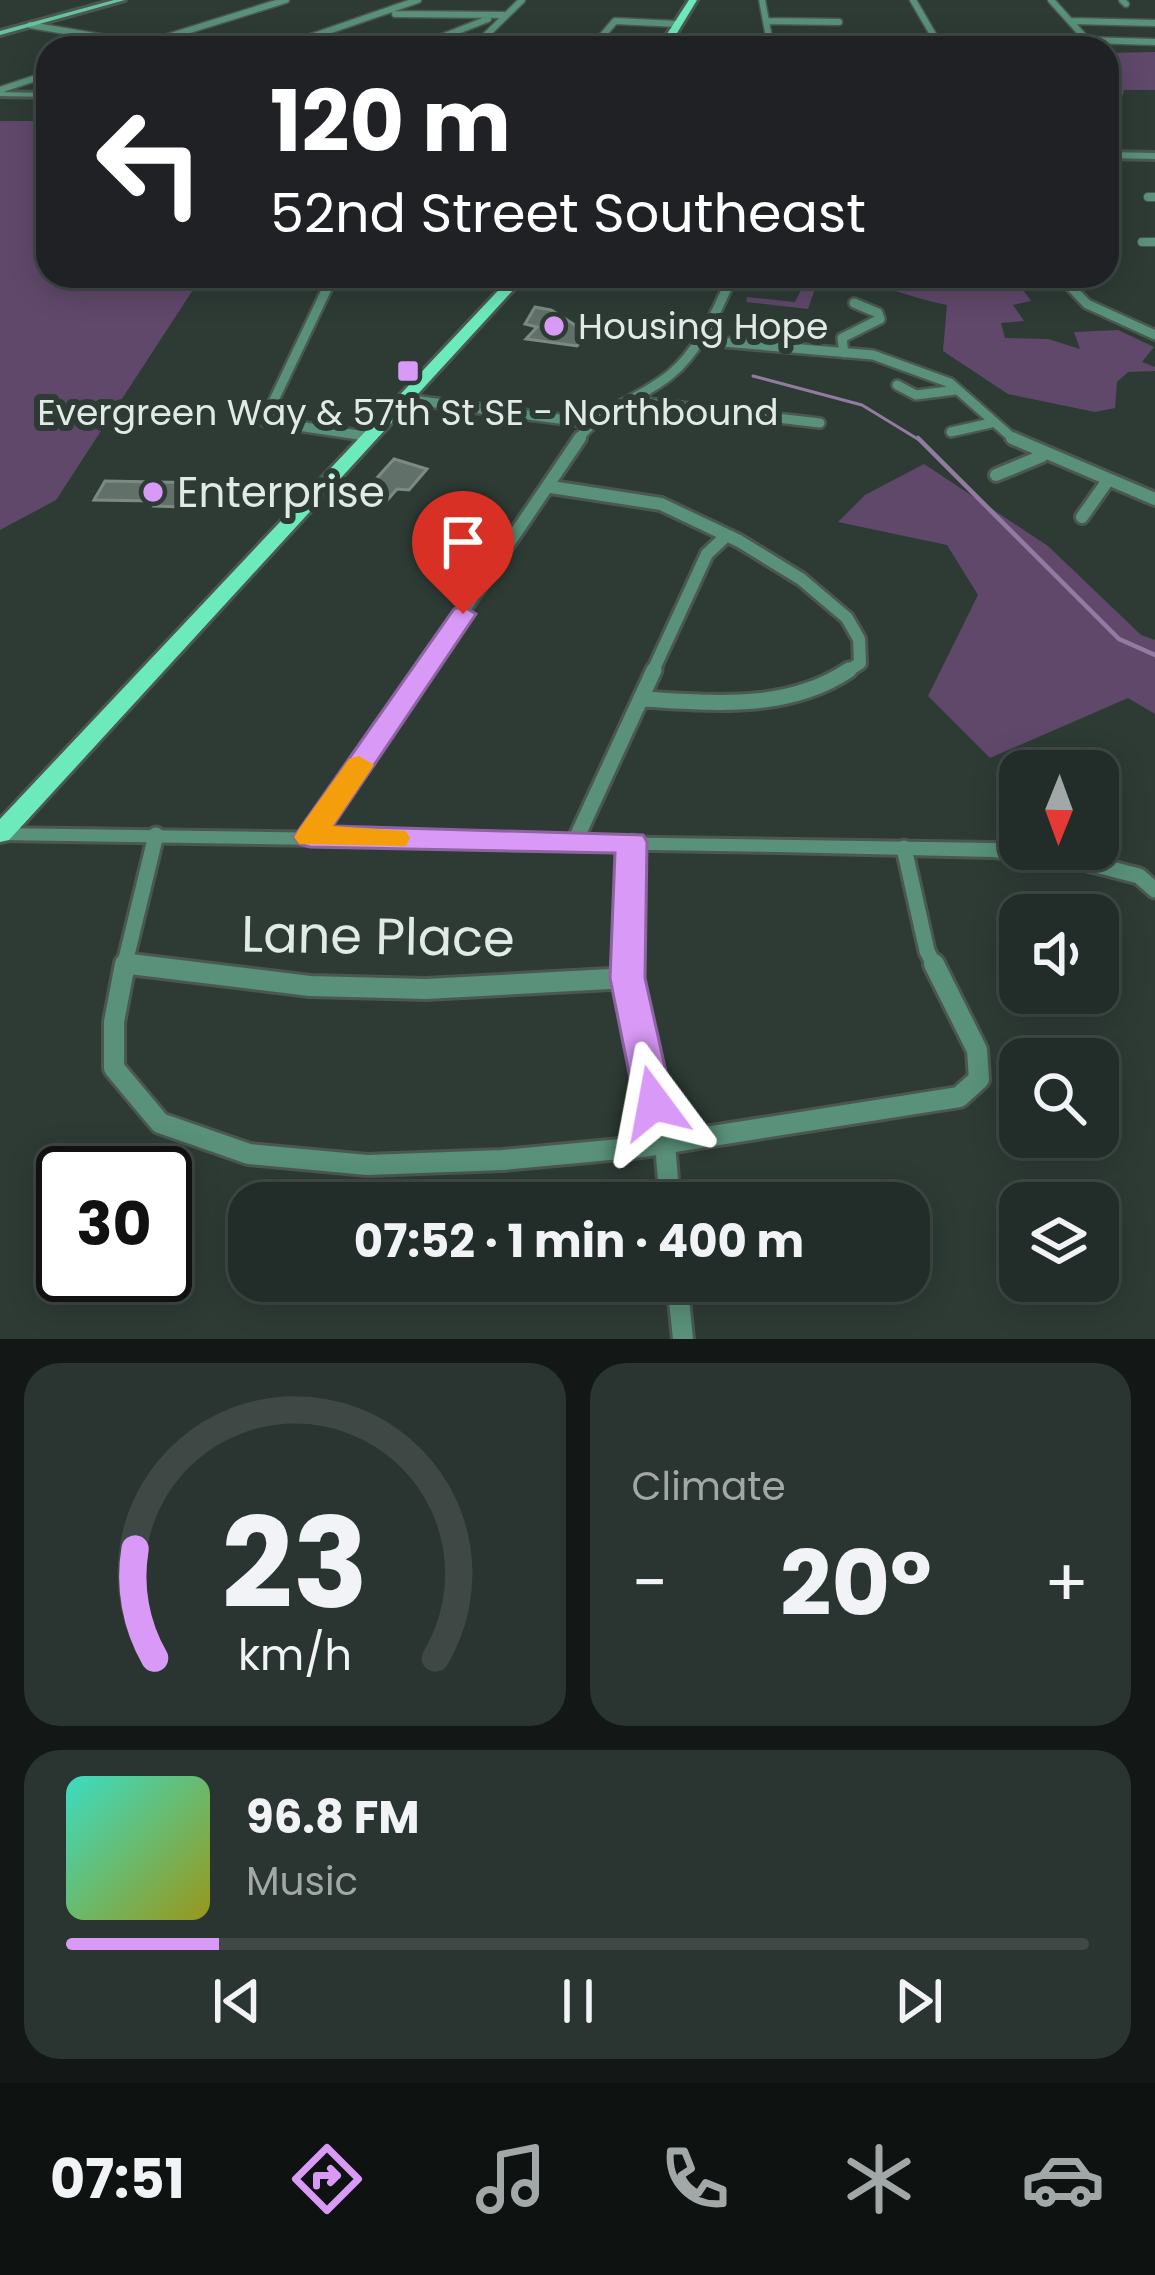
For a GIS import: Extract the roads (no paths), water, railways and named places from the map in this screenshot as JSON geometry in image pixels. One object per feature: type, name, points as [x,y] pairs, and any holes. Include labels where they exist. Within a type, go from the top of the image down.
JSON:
[{"type":"main road","points":[[0,33],[122,0]]},
{"type":"main road","points":[[670,36],[693,0]]},
{"type":"main road","points":[[0,834],[508,288]]},
{"type":"street","points":[[172,36],[286,0]]},
{"type":"street","points":[[314,36],[418,0]]},
{"type":"street","points":[[484,36],[522,0]]},
{"type":"street","points":[[762,0],[769,36]]},
{"type":"street","points":[[913,0],[933,36]]},
{"type":"street","points":[[1051,0],[1084,36]]},
{"type":"street","points":[[604,36],[627,8]]},
{"type":"street","points":[[379,14],[504,15]]},
{"type":"street","points":[[447,36],[504,15]]},
{"type":"street","points":[[618,21],[678,24]]},
{"type":"street","points":[[766,21],[839,22]]},
{"type":"street","points":[[1071,21],[1155,23]]},
{"type":"street","points":[[30,25],[92,36]]},
{"type":"street","points":[[1119,41],[1155,42]]},
{"type":"street","points":[[0,92],[36,78]]},
{"type":"street","points":[[0,92],[36,94]]},
{"type":"street","points":[[1119,155],[1155,156]]},
{"type":"street","points":[[1142,242],[1155,242]]},
{"type":"street","points":[[327,288],[264,421],[372,437]]},
{"type":"street","points":[[310,837],[590,423],[674,373],[699,340],[726,288]]},
{"type":"street","points":[[1072,288],[1087,304],[1155,335]]},
{"type":"street","points":[[844,353],[842,338],[880,320],[878,313],[854,303]]},
{"type":"street","points":[[699,340],[844,353],[927,371],[991,423],[1042,456],[1155,500]]},
{"type":"street","points":[[897,386],[916,395],[956,390]]},
{"type":"street","points":[[405,400],[590,423]]},
{"type":"street","points":[[630,401],[820,423]]},
{"type":"street","points":[[951,432],[991,423]]},
{"type":"street","points":[[996,475],[1042,456]]},
{"type":"street","points":[[1082,517],[1106,483]]},
{"type":"street","points":[[550,487],[655,502],[694,518],[821,590],[859,637],[860,663],[842,677],[788,701],[644,699]]},
{"type":"street","points":[[575,841],[707,554],[725,537]]},
{"type":"street","points":[[0,834],[632,842],[999,854]]},
{"type":"street","points":[[156,835],[127,964],[112,1064],[129,1099],[169,1131],[323,1165],[467,1164],[665,1144],[959,1097],[979,1079],[977,1050],[927,951],[904,848]]},
{"type":"street","points":[[632,842],[628,978],[665,1144],[668,1182]]},
{"type":"street","points":[[1113,870],[1139,877],[1155,890]]},
{"type":"street","name":"Lane Place","points":[[127,964],[310,986],[426,989],[628,978]]},
{"type":"street","points":[[679,1302],[683,1339]]},
{"type":"waterway","points":[[753,376],[862,405],[921,441]]},
{"type":"waterway","points":[[918,438],[921,441]]},
{"type":"waterway","points":[[921,441],[1119,639],[1155,655]]},
{"type":"place","name":"Housing Hope","points":[[554,326]]},
{"type":"place","name":"Evergreen Way & 57th St SE - Northbound","points":[[408,371]]},
{"type":"place","name":"Enterprise","points":[[153,492]]}]
